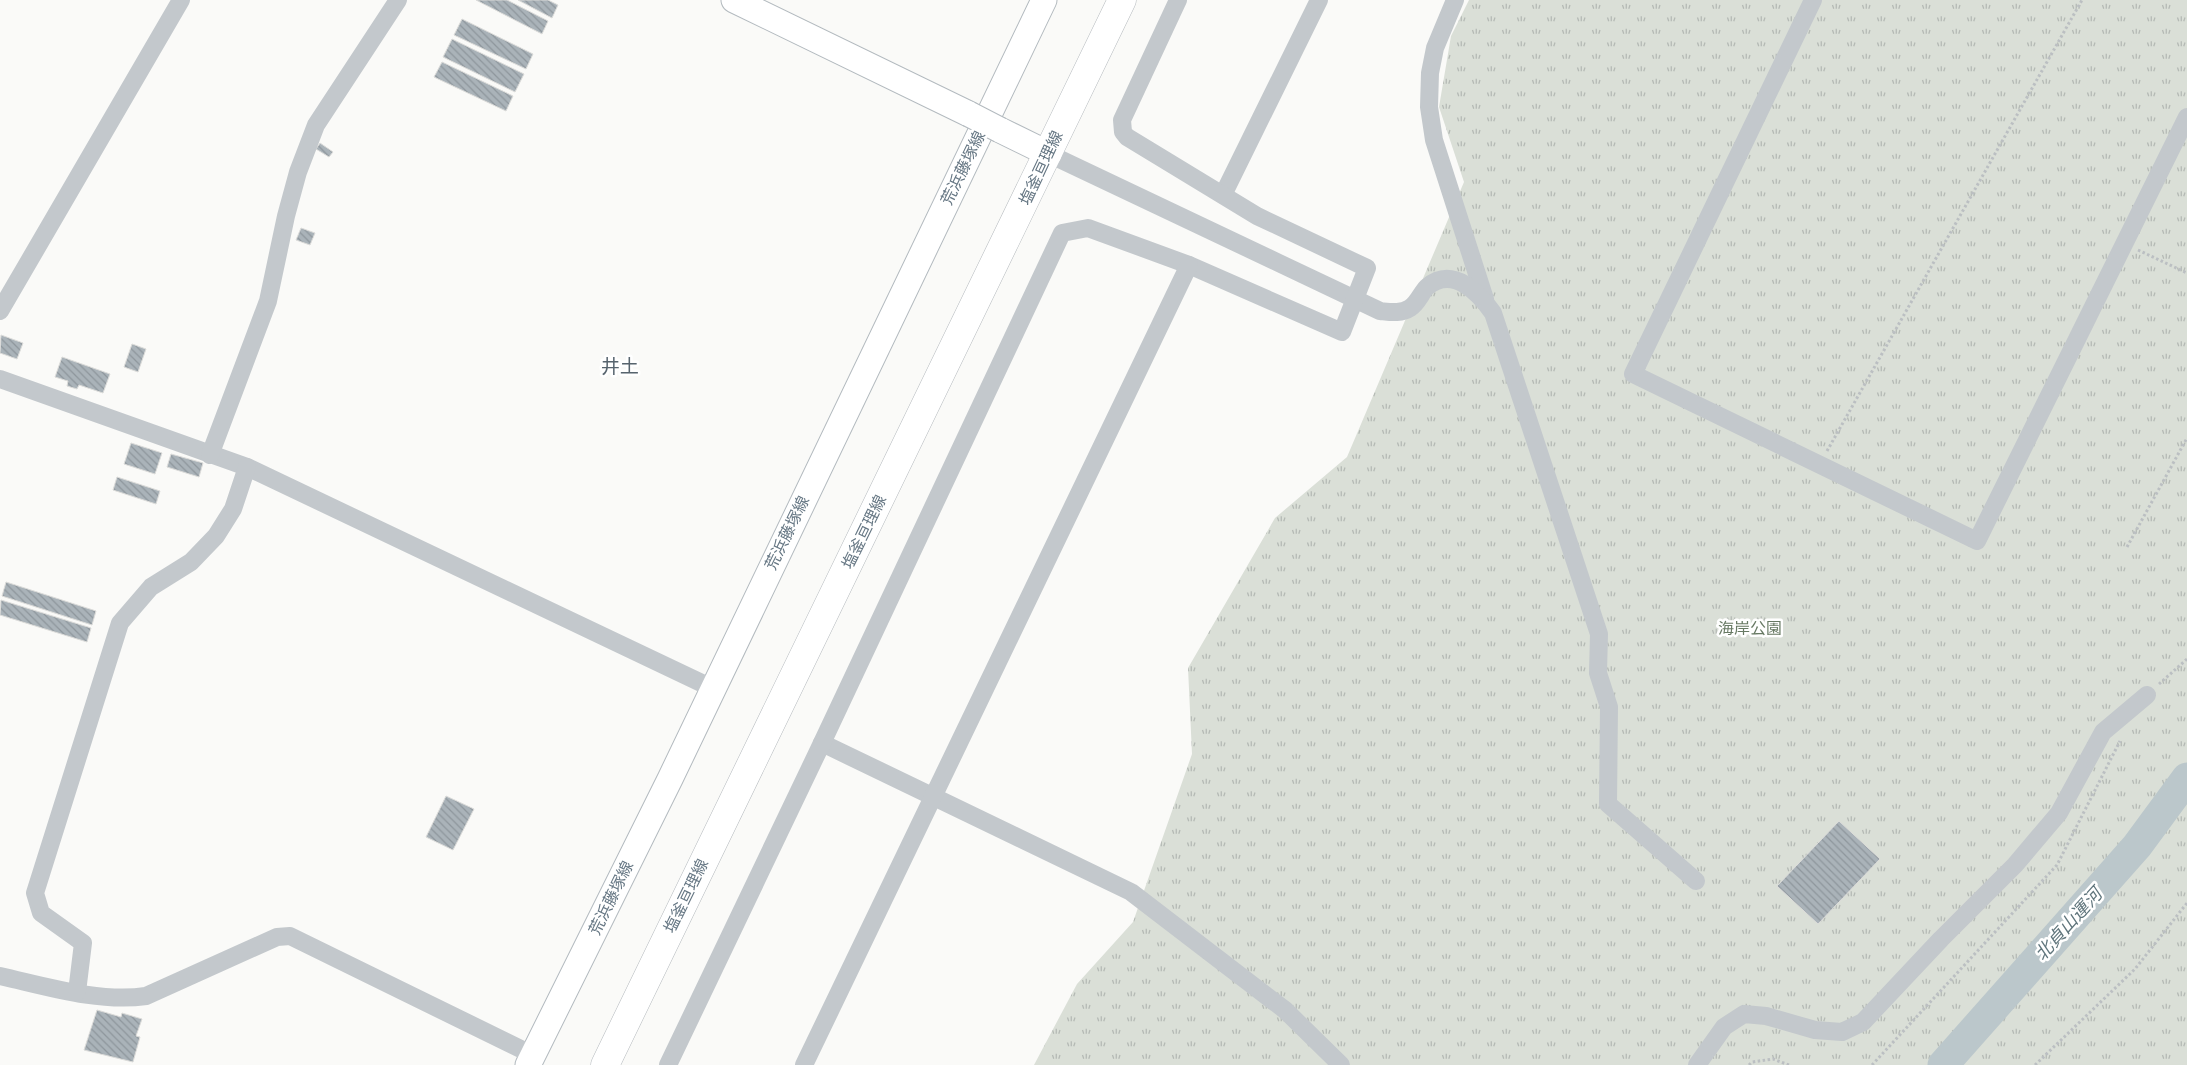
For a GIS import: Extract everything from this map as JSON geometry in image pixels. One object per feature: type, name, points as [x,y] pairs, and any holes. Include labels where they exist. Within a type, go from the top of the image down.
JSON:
[{"type":"main road","name":"塩釜亘理線","points":[[605,1065],[1049,154],[1122,0]]},
{"type":"street","points":[[0,311],[181,0]]},
{"type":"street","points":[[210,454],[268,302],[286,216],[298,172],[316,125],[398,0]]},
{"type":"street","points":[[734,0],[1049,154],[1380,311],[1396,312],[1409,308],[1427,288],[1438,280],[1452,280],[1468,284],[1481,295],[1493,312],[1599,634],[1598,673],[1609,707],[1608,804],[1696,881]]},
{"type":"street","name":"荒浜藤塚線","points":[[530,1060],[670,780],[712,688],[1044,0]]},
{"type":"street","points":[[668,1065],[1062,233],[1088,228],[1190,265],[1342,332],[1368,268],[1256,216],[1127,137],[1123,132],[1122,120],[1178,0]]},
{"type":"street","points":[[1223,195],[1319,0]]},
{"type":"street","points":[[1455,0],[1435,48],[1430,73],[1428,107],[1434,140],[1486,303]]},
{"type":"street","points":[[1813,0],[1633,374],[1977,541],[2187,117]]},
{"type":"street","points":[[804,1065],[1190,265]]},
{"type":"street","points":[[0,378],[247,467],[712,688]]},
{"type":"street","points":[[76,992],[83,943],[42,913],[35,893],[117,632],[120,623],[151,588],[191,562],[216,536],[233,509],[247,467]]},
{"type":"street","points":[[1697,1065],[1724,1027],[1744,1014],[1766,1016],[1815,1030],[1842,1032],[1863,1022],[1941,939],[2015,865],[2059,813],[2103,732],[2147,695]]},
{"type":"street","points":[[822,743],[1131,892],[1285,1010],[1341,1065]]},
{"type":"street","points":[[0,976],[76,992],[128,999],[146,996],[277,937],[290,936],[530,1060]]},
{"type":"path","points":[[1819,464],[2082,0]]},
{"type":"path","points":[[2124,243],[2187,273]]},
{"type":"path","points":[[2127,547],[2187,438]]},
{"type":"path","points":[[2035,1065],[2135,969],[2187,903]]},
{"type":"path","points":[[1749,1065],[1752,1062],[1774,1059],[1789,1065]]},
{"type":"green space","name":"海岸公園","points":[[1469,0],[2187,0],[2187,1065],[1034,1065],[1077,984],[1133,922],[1192,754],[1188,668],[1275,518],[1347,457],[1464,182],[1439,107],[1451,36]]},
{"type":"building","points":[[476,0],[507,0],[548,21],[542,34]]},
{"type":"building","points":[[518,0],[548,0],[558,5],[552,18]]},
{"type":"building","points":[[462,19],[533,54],[526,69],[454,35]]},
{"type":"building","points":[[452,39],[524,74],[515,92],[443,57]]},
{"type":"building","points":[[442,62],[513,96],[506,111],[434,77]]},
{"type":"building","points":[[320,143],[333,152],[329,157],[316,149]]},
{"type":"building","points":[[301,228],[315,233],[310,245],[296,240]]},
{"type":"building","points":[[1,335],[23,343],[17,359],[0,353]]},
{"type":"building","points":[[132,344],[146,349],[138,372],[124,367]]},
{"type":"building","points":[[62,357],[110,374],[103,393],[79,385],[77,389],[67,386],[68,381],[55,377]]},
{"type":"building","points":[[131,443],[162,453],[155,474],[124,464]]},
{"type":"building","points":[[171,454],[203,463],[199,477],[167,467]]},
{"type":"building","points":[[117,477],[160,491],[156,504],[113,490]]},
{"type":"building","points":[[6,582],[96,611],[92,625],[2,596]]},
{"type":"building","points":[[1,600],[91,628],[87,642],[0,615]]},
{"type":"building","points":[[446,796],[474,809],[453,850],[426,837]]},
{"type":"building","points":[[1839,821],[1880,859],[1818,924],[1777,886]]},
{"type":"building","points":[[97,1010],[121,1017],[122,1013],[142,1019],[136,1036],[140,1037],[133,1062],[84,1050]]},
{"type":"waterway","name":"北貞山運河","points":[[1943,1065],[2137,846],[2187,778]]},
{"type":"district","name":"井土","points":[[620,366]]}]
